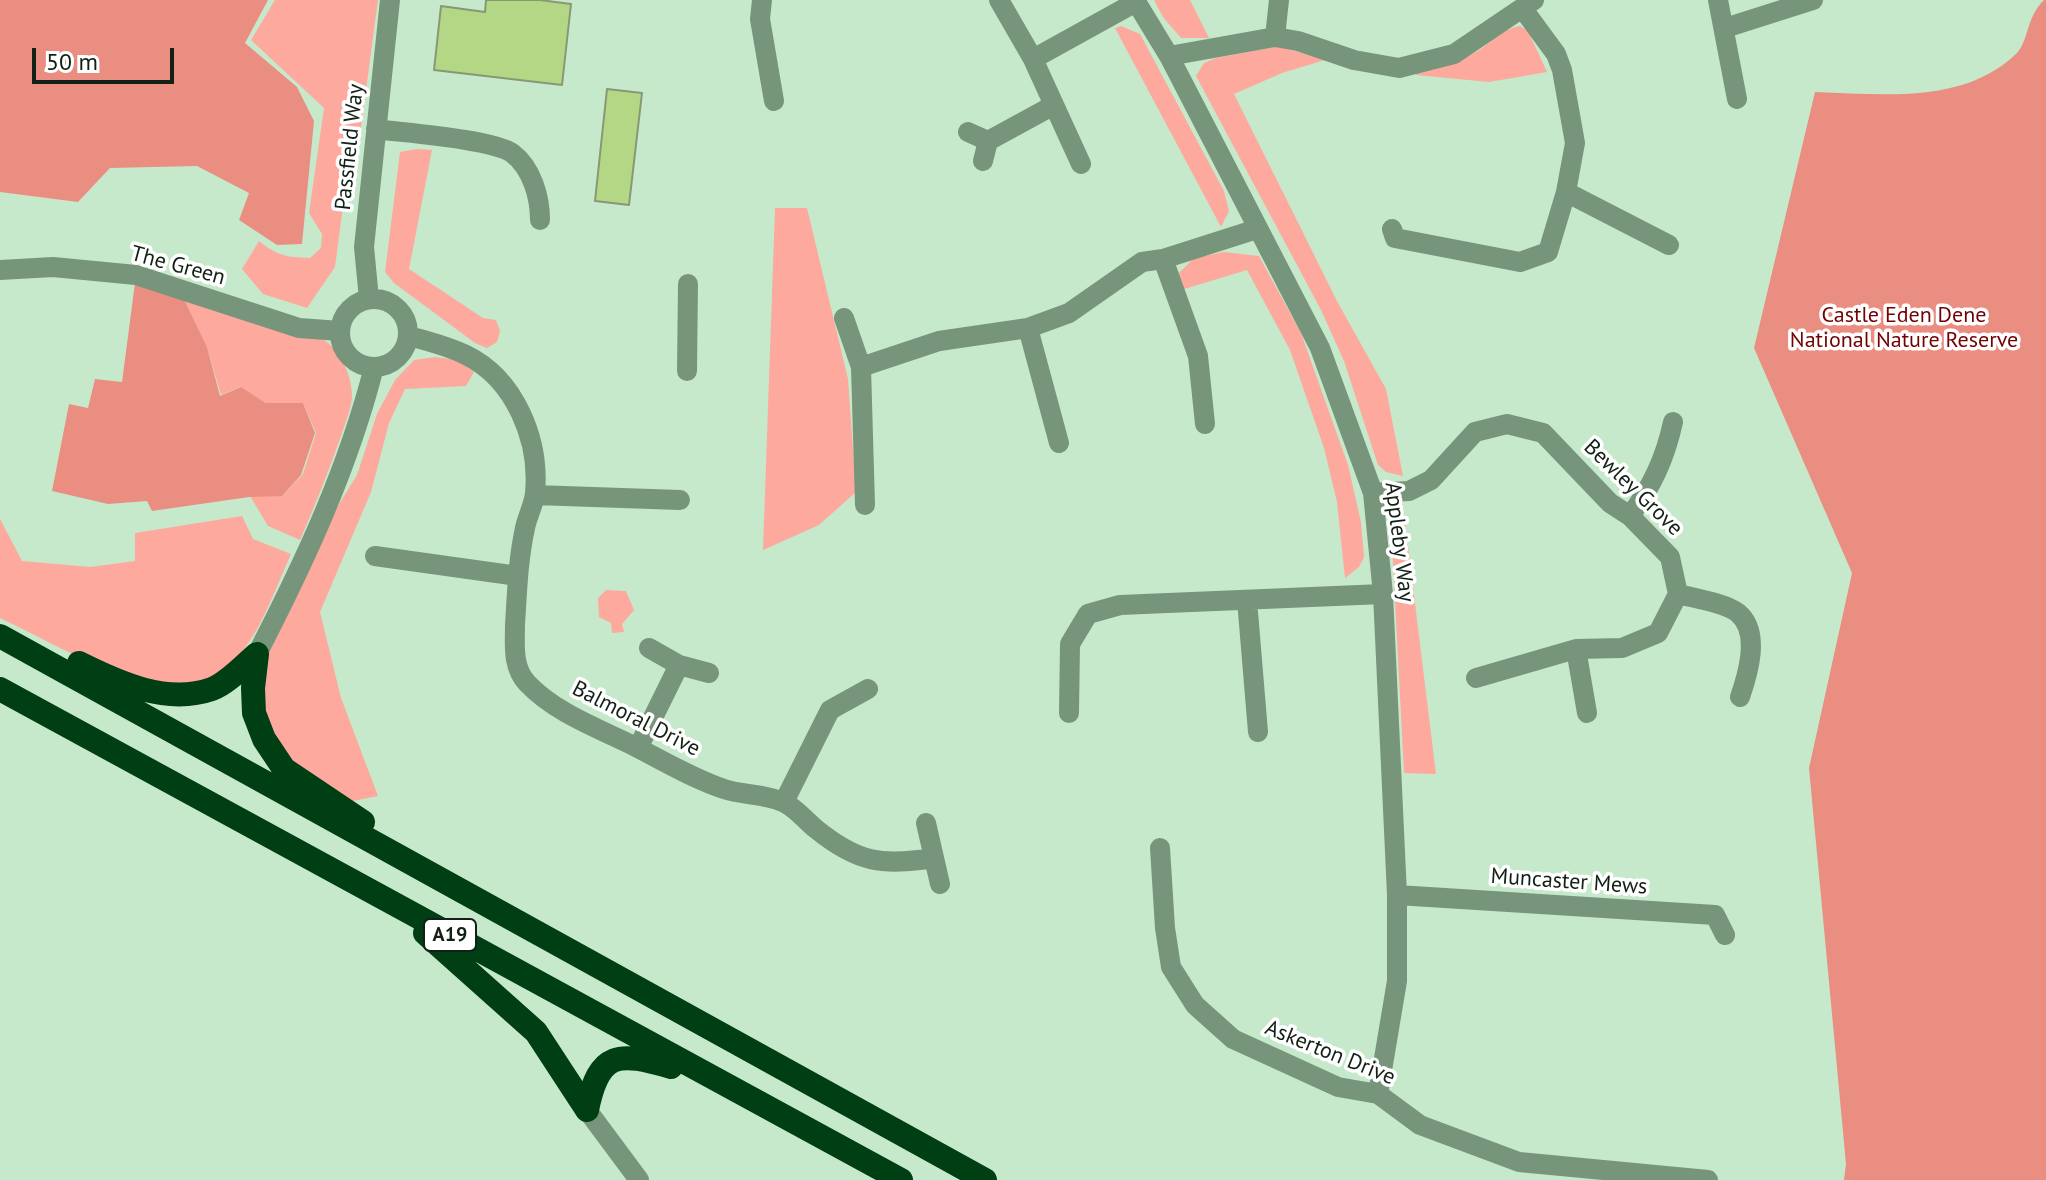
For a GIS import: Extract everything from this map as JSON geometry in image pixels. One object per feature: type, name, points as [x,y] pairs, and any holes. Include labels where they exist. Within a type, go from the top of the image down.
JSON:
[{"type":"highway","points":[[0,628],[146,691],[187,695],[215,688],[257,654]]},
{"type":"highway","name":"A19","points":[[0,636],[985,1180]]},
{"type":"highway","points":[[257,654],[254,713],[264,739],[284,769],[352,814],[439,880]]},
{"type":"highway","name":"A19","points":[[0,689],[901,1180]]},
{"type":"highway","points":[[386,900],[536,1032],[587,1110]]},
{"type":"highway","points":[[587,1110],[592,1086],[613,1060],[634,1056],[715,1079]]},
{"type":"street","name":"Passfield Way","points":[[369,299],[364,247],[390,0]]},
{"type":"street","points":[[762,0],[760,19],[774,101]]},
{"type":"street","points":[[999,0],[1033,59],[1081,164]]},
{"type":"street","points":[[1275,37],[1279,0]]},
{"type":"street","points":[[1718,0],[1737,99]]},
{"type":"street","points":[[1725,28],[1813,0]]},
{"type":"street","points":[[1033,59],[1136,1]]},
{"type":"street","name":"Appleby Way","points":[[1136,1],[1169,56],[1320,348],[1373,493],[1383,594],[1397,895],[1397,981],[1378,1094]]},
{"type":"street","points":[[1169,56],[1275,37],[1298,41],[1354,60],[1399,68],[1454,54],[1529,5],[1562,70],[1575,143],[1566,192],[1548,252],[1520,262],[1395,238],[1392,229]]},
{"type":"street","points":[[980,144],[1054,105]]},
{"type":"street","points":[[376,129],[488,144],[512,153],[531,176],[540,201],[540,220]]},
{"type":"street","points":[[1566,192],[1669,245]]},
{"type":"street","points":[[861,367],[939,341],[1028,328],[1069,313],[1142,262],[1163,259],[1257,229]]},
{"type":"street","points":[[1163,259],[1198,356],[1205,424]]},
{"type":"street","name":"The Green","points":[[0,270],[53,267],[136,275],[299,328],[340,331]]},
{"type":"street","points":[[687,371],[688,284]]},
{"type":"street","points":[[369,299],[385,299],[396,305],[406,318],[409,336],[396,359],[374,367],[353,360],[341,342],[340,331],[342,319],[349,309],[369,299]]},
{"type":"street","points":[[844,318],[861,367],[865,505]]},
{"type":"street","points":[[1028,328],[1059,443]]},
{"type":"street","name":"Balmoral Drive","points":[[409,336],[468,355],[492,372],[515,400],[528,427],[535,495],[525,527],[518,576],[514,649],[525,681],[567,713],[724,789],[784,802],[823,834],[860,857],[899,864],[934,858]]},
{"type":"street","points":[[257,654],[302,568],[337,485],[361,419],[374,367]]},
{"type":"street","points":[[1630,516],[1654,481],[1666,452],[1673,422]]},
{"type":"street","name":"Bewley Grove","points":[[1373,493],[1409,491],[1431,480],[1475,432],[1507,424],[1543,433],[1610,503],[1630,516],[1670,557],[1678,594]]},
{"type":"street","points":[[535,495],[680,500]]},
{"type":"street","points":[[375,556],[518,576]]},
{"type":"street","points":[[1069,713],[1070,644],[1088,614],[1120,605],[1383,594]]},
{"type":"street","points":[[1476,678],[1576,649],[1622,648],[1658,633],[1678,594],[1730,608],[1745,620],[1751,645],[1740,697]]},
{"type":"street","points":[[1247,600],[1258,732]]},
{"type":"street","points":[[649,648],[679,665],[709,673]]},
{"type":"street","points":[[1576,649],[1587,713]]},
{"type":"street","points":[[638,748],[679,665]]},
{"type":"street","points":[[784,802],[830,710],[868,689]]},
{"type":"street","points":[[926,823],[940,884]]},
{"type":"street","name":"Askerton Drive","points":[[1160,848],[1171,967],[1195,1005],[1233,1039],[1338,1087],[1378,1094],[1420,1125],[1519,1162],[1708,1180]]},
{"type":"street","name":"Muncaster Mews","points":[[1397,895],[1715,915],[1725,935]]},
{"type":"street","points":[[587,1110],[639,1180]]},
{"type":"shaded area","points":[[275,0],[378,0],[358,150],[347,176],[335,267],[307,308],[263,294],[242,269],[259,241],[277,253],[295,257],[310,258],[321,248],[322,234],[309,213],[324,108],[251,40]]},
{"type":"shaded area","points":[[1154,0],[1190,0],[1209,38],[1181,38],[1163,17]]},
{"type":"shaded area","points":[[1121,26],[1140,34],[1224,191],[1229,211],[1221,227],[1115,28]]},
{"type":"shaded area","points":[[1520,26],[1528,31],[1547,72],[1489,82],[1416,75],[1415,72],[1469,56],[1502,33]]},
{"type":"shaded area","points":[[1279,46],[1325,60],[1282,73],[1234,94],[1338,303],[1386,389],[1403,476],[1386,472],[1378,465],[1344,361],[1321,310],[1196,76],[1204,63],[1216,58]]},
{"type":"shaded area","points":[[432,150],[409,269],[483,318],[496,320],[500,331],[497,342],[487,348],[475,343],[394,283],[385,272],[400,152]]},
{"type":"shaded area","points":[[775,208],[807,208],[848,379],[856,492],[819,525],[763,550]]},
{"type":"shaded area","points":[[1224,252],[1259,256],[1301,333],[1348,465],[1361,522],[1364,557],[1359,567],[1345,578],[1337,502],[1324,448],[1290,350],[1247,270],[1181,290],[1179,273],[1194,258]]},
{"type":"shaded area","points":[[183,297],[321,338],[343,362],[350,378],[351,405],[300,540],[268,526],[250,496],[283,495],[303,474],[316,433],[303,403],[268,404],[240,387],[221,395],[207,347]]},
{"type":"shaded area","points":[[435,357],[458,360],[474,372],[466,386],[405,389],[389,423],[371,492],[320,612],[341,698],[378,796],[353,801],[291,765],[267,719],[259,686],[265,658],[336,509],[357,475],[377,414],[395,380],[414,360]]},
{"type":"shaded area","points":[[1403,506],[1436,774],[1404,773],[1391,523],[1393,514]]},
{"type":"shaded area","points":[[242,516],[253,539],[291,554],[249,643],[227,667],[200,682],[171,686],[128,677],[0,618],[0,519],[22,561],[90,567],[135,561],[135,533]]},
{"type":"shaded area","points":[[606,590],[626,591],[634,610],[622,624],[624,632],[612,633],[611,623],[599,617],[598,598]]},
{"type":"green space","points":[[0,0],[268,0],[245,43],[297,87],[314,121],[302,244],[277,245],[239,220],[249,193],[197,166],[110,168],[78,202],[0,192]]},
{"type":"green space","name":"Castle Eden Dene National Nature Reserve","points":[[2044,0],[2046,1180],[1844,1180],[1846,1164],[1809,768],[1852,573],[1754,348],[1815,92],[1921,93],[1971,82],[1995,70],[2016,54],[2034,14]]},
{"type":"green space","points":[[135,283],[183,297],[207,347],[220,396],[241,387],[266,403],[303,403],[315,433],[301,475],[282,496],[249,497],[152,511],[147,501],[108,504],[52,491],[69,404],[88,408],[95,379],[122,382]]},
{"type":"building","points":[[486,0],[540,0],[571,4],[562,85],[434,70],[441,6],[485,12]]},
{"type":"building","points":[[607,89],[642,93],[629,205],[595,201]]}]
